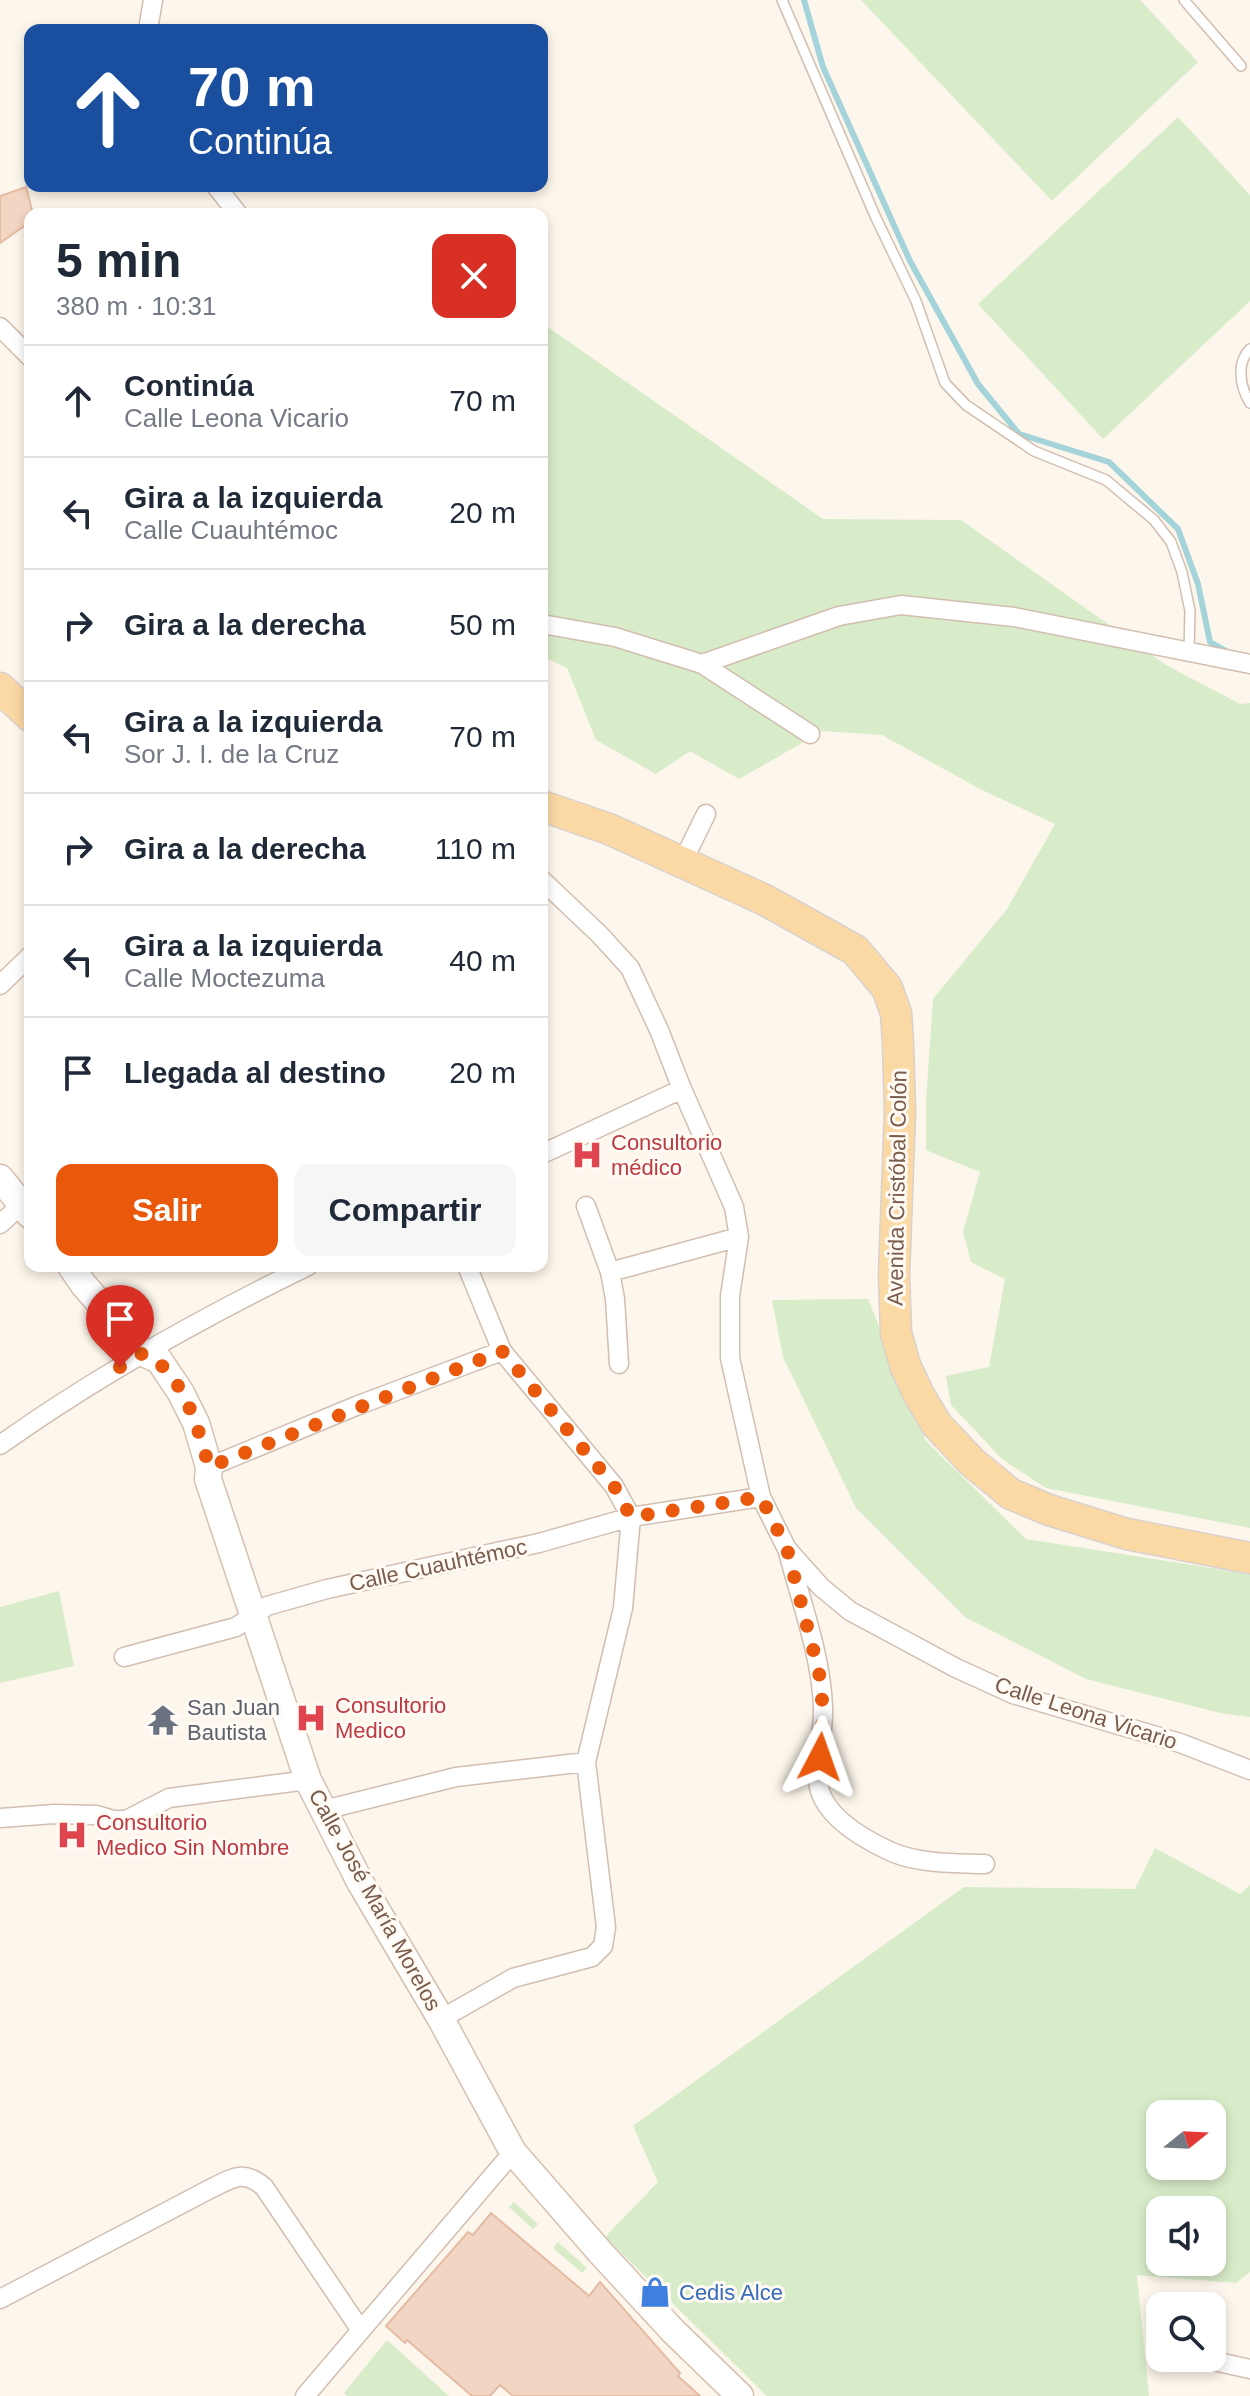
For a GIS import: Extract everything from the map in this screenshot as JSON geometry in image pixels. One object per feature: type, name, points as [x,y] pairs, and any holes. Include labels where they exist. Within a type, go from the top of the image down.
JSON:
[{"type":"main road","points":[[0,688],[24,710]]},
{"type":"main road","name":"Avenida Cristóbal Colón","points":[[548,808],[609,829],[765,900],[855,950],[887,988],[896,1013],[899,1069],[894,1275],[896,1333],[905,1365],[937,1425],[973,1463],[1011,1494],[1049,1510],[1127,1534],[1250,1558]]},
{"type":"main road","points":[[0,1178],[24,1202]]},
{"type":"main road","name":"Calle José María Morelos","points":[[75,1272],[143,1353],[159,1360],[196,1423],[209,1467],[208,1479],[308,1780],[360,1882],[441,2019],[513,2152],[673,2331],[740,2396]]},
{"type":"street","points":[[149,24],[153,0]]},
{"type":"street","points":[[221,192],[233,208]]},
{"type":"street","points":[[0,327],[24,351]]},
{"type":"street","points":[[702,664],[839,616],[901,605],[1014,617],[1250,664]]},
{"type":"street","points":[[548,625],[615,637],[702,664],[810,734]]},
{"type":"street","points":[[683,861],[706,814]]},
{"type":"street","name":"Calle Leona Vicario","points":[[548,886],[630,968],[734,1207],[739,1237],[730,1296],[730,1358],[761,1497],[787,1549],[821,1587],[850,1611],[956,1668],[1013,1694],[1180,1743],[1250,1770]]},
{"type":"street","points":[[0,985],[24,962]]},
{"type":"street","points":[[548,1151],[682,1089]]},
{"type":"street","points":[[586,1206],[610,1272],[619,1364]]},
{"type":"street","points":[[0,1224],[24,1207]]},
{"type":"street","points":[[610,1272],[739,1237]]},
{"type":"street","points":[[0,1445],[143,1353],[297,1272]]},
{"type":"street","points":[[441,2019],[513,1978],[592,1957],[603,1946],[606,1927],[586,1762],[623,1608],[631,1517],[614,1486],[502,1351],[469,1272]]},
{"type":"street","points":[[209,1467],[502,1351]]},
{"type":"street","name":"Calle Cuauhtémoc","points":[[124,1657],[236,1627],[267,1606],[327,1589],[539,1543],[631,1517],[761,1497]]},
{"type":"street","points":[[787,1549],[819,1672],[823,1709],[818,1781],[823,1802],[838,1821],[895,1853],[940,1862],[985,1864]]},
{"type":"street","points":[[324,1810],[456,1777],[586,1762]]},
{"type":"street","points":[[0,1818],[82,1814],[126,1820],[169,1798],[308,1780]]},
{"type":"street","points":[[313,2393],[360,2329],[513,2152]]},
{"type":"street","points":[[0,2299],[210,2189],[238,2176],[252,2177],[264,2187],[360,2329]]},
{"type":"street","points":[[1226,2364],[1250,2369]]},
{"type":"lane","points":[[782,0],[870,205],[916,301],[945,383],[966,405],[1034,451],[1106,480],[1154,520],[1171,542],[1182,572],[1190,611],[1189,651]]},
{"type":"lane","points":[[1184,0],[1241,66]]},
{"type":"lane","points":[[1250,349],[1243,356],[1241,373],[1244,394],[1250,403]]},
{"type":"green space","points":[[861,0],[1140,0],[1198,62],[1052,201]]},
{"type":"green space","points":[[1178,117],[1250,195],[1250,301],[1103,439],[978,304]]},
{"type":"green space","points":[[548,327],[823,519],[961,520],[1166,665],[1240,704],[1250,703],[1250,1528],[1046,1488],[1003,1460],[951,1405],[946,1376],[989,1367],[1005,1279],[971,1262],[963,1232],[980,1172],[926,1150],[933,999],[1007,909],[1055,824],[980,789],[882,735],[823,731],[739,779],[690,751],[656,774],[596,740],[567,668],[548,659]]},
{"type":"green space","points":[[868,1299],[926,1441],[1026,1539],[1250,1574],[1250,1717],[1220,1713],[1086,1679],[965,1617],[856,1508],[783,1357],[772,1300]]},
{"type":"green space","points":[[59,1591],[74,1666],[0,1683],[0,1607]]},
{"type":"green space","points":[[1155,1848],[1240,1894],[1250,1885],[1250,2272],[1236,2283],[1149,2276],[1226,2276],[1226,2196],[1146,2196],[1146,2276],[1137,2275],[1149,2396],[767,2396],[605,2237],[658,2182],[633,2126],[964,1887],[1135,1889]]},
{"type":"green space","points":[[514,2202],[538,2224],[533,2229],[509,2207]]},
{"type":"green space","points":[[558,2242],[587,2268],[582,2273],[553,2248]]},
{"type":"green space","points":[[387,2340],[449,2396],[347,2396],[344,2393]]},
{"type":"building","points":[[24,188],[31,208],[24,208],[24,226],[0,243],[0,196]]},
{"type":"building","points":[[491,2213],[589,2296],[600,2282],[680,2373],[678,2376],[700,2396],[513,2396],[500,2385],[490,2396],[472,2396],[407,2340],[405,2343],[386,2326],[468,2232],[473,2235]]},
{"type":"waterway","points":[[804,0],[823,67],[910,261],[978,384],[1019,434],[1109,462],[1178,529],[1198,584],[1210,642],[1228,652]]},
{"type":"place","name":"Consultorio médico","points":[[587,1155]]},
{"type":"place","name":"Consultorio Medico","points":[[311,1718]]},
{"type":"place","name":"San Juan Bautista","points":[[163,1720]]},
{"type":"place","name":"Consultorio Medico Sin Nombre","points":[[72,1835]]},
{"type":"place","name":"Cedis Alce","points":[[655,2292]]},
{"type":"route","points":[[120,1367],[143,1353],[159,1360],[196,1423],[209,1467],[356,1406],[502,1351],[614,1486],[631,1517],[761,1497],[787,1549],[819,1672],[823,1709],[820,1757]]}]
